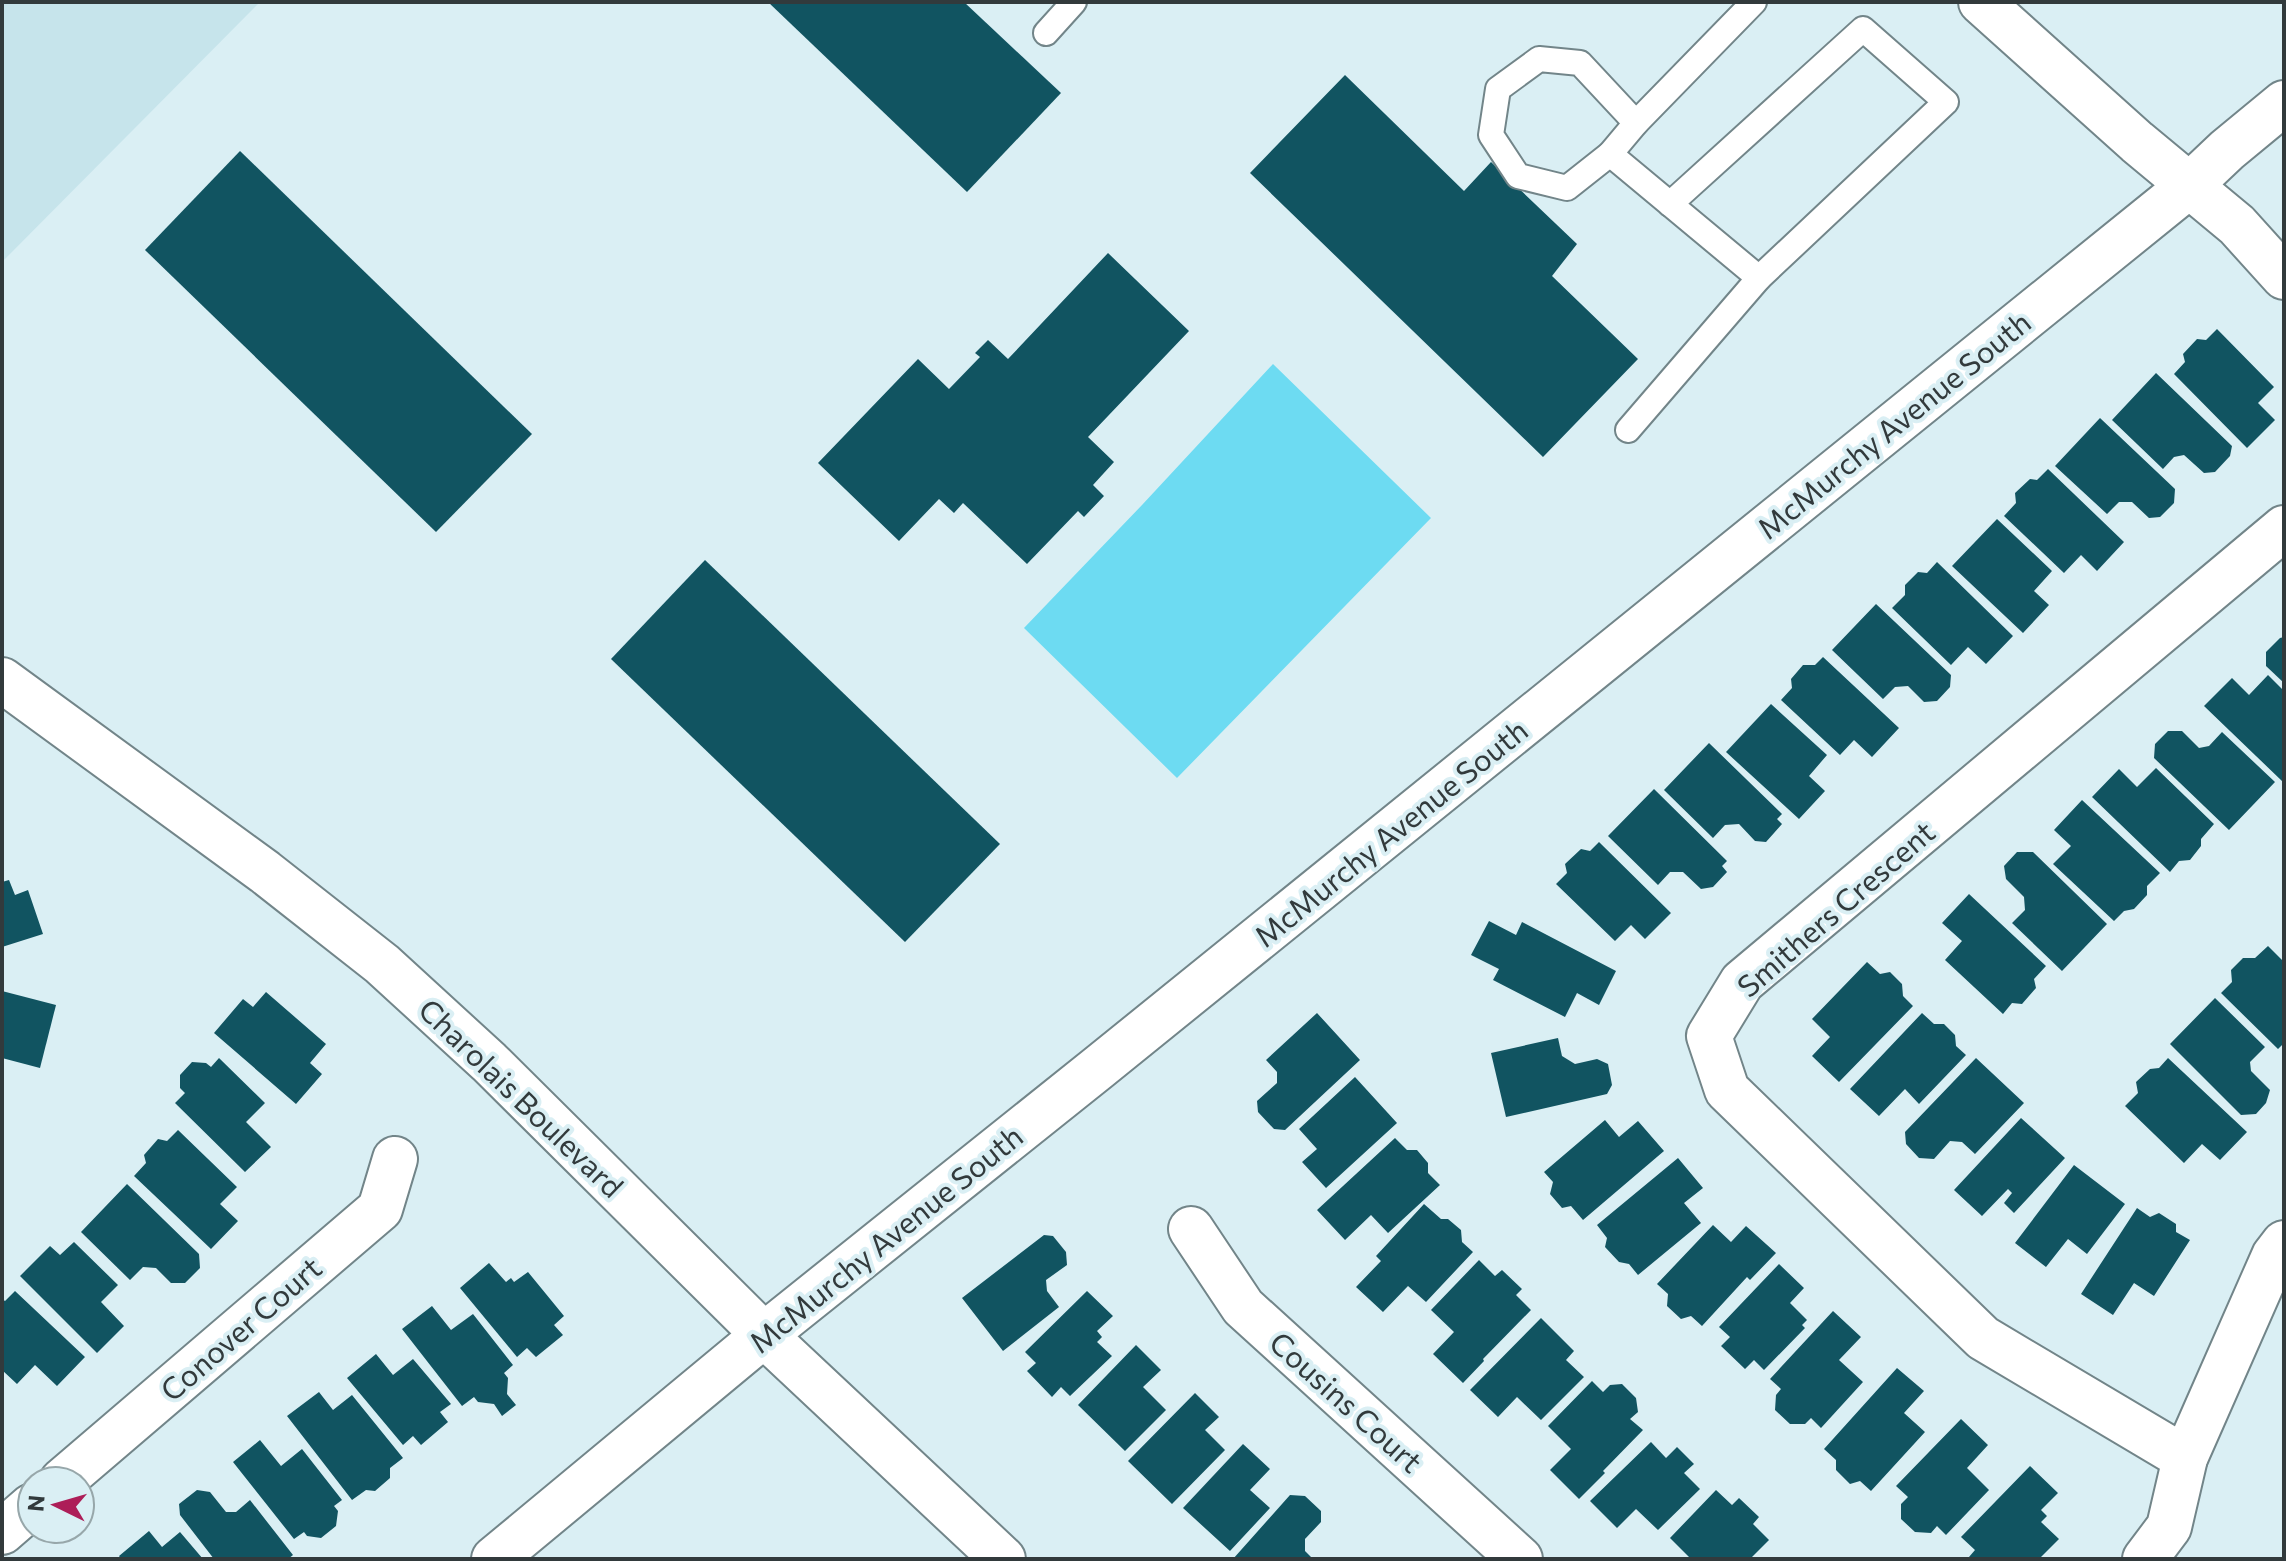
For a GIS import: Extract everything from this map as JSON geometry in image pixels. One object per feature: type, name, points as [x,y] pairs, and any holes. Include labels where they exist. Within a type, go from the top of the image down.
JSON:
[{"type":"street","points":[[1981,2],[2137,142],[2237,225],[2284,277]]},
{"type":"street","name":"McMurchy Avenue South","points":[[494,1559],[764,1335],[2190,185],[2284,103]]},
{"type":"street","name":"Smithers Crescent","points":[[2185,1458],[1983,1338],[1727,1090],[1709,1036],[1742,982],[2284,528]]},
{"type":"street","name":"Charolais Boulevard","points":[[2,680],[265,872],[382,964],[489,1062],[764,1335],[1003,1559]]},
{"type":"street","name":"Conover Court","points":[[81,1465],[380,1209],[395,1159]]},
{"type":"street","name":"Cousins Court","points":[[1191,1229],[1243,1307],[1520,1559]]},
{"type":"street","points":[[2145,1559],[2169,1527],[2185,1458],[2274,1256],[2284,1243]]},
{"type":"lane","points":[[1046,33],[1074,2]]},
{"type":"lane","points":[[1636,123],[1580,63],[1539,59],[1498,89],[1491,135],[1518,176],[1567,188],[1610,154],[1636,123],[1754,2]]},
{"type":"lane","points":[[1628,430],[1759,278],[1946,102],[1863,29],[1670,204]]},
{"type":"lane","points":[[1610,154],[1759,278]]},
{"type":"shaded area","points":[[2,2],[260,2],[2,262]]},
{"type":"shaded area","points":[[1273,364],[1431,518],[1177,778],[1024,628]]},
{"type":"building","points":[[768,2],[964,2],[1061,93],[967,192]]},
{"type":"building","points":[[1345,75],[1464,191],[1491,162],[1577,244],[1552,276],[1638,359],[1543,457],[1250,173]]},
{"type":"building","points":[[240,151],[532,434],[436,532],[145,250]]},
{"type":"building","points":[[1108,253],[1189,331],[1088,437],[1114,462],[1093,485],[1104,496],[1084,517],[1078,511],[1027,564],[963,503],[954,513],[939,499],[899,541],[818,463],[918,359],[949,389],[980,357],[975,353],[988,340],[1008,359]]},
{"type":"building","points":[[2217,329],[2274,387],[2258,403],[2275,420],[2247,448],[2174,374],[2185,362],[2183,354],[2197,339],[2206,340]]},
{"type":"building","points":[[2156,373],[2232,446],[2230,456],[2215,472],[2204,473],[2184,455],[2174,457],[2163,469],[2112,420]]},
{"type":"building","points":[[2100,418],[2175,489],[2174,503],[2160,517],[2149,518],[2132,502],[2119,502],[2107,514],[2055,466]]},
{"type":"building","points":[[2048,469],[2124,542],[2097,571],[2081,555],[2064,573],[2004,516],[2016,503],[2015,493],[2030,479],[2037,480]]},
{"type":"building","points":[[1997,519],[2052,571],[2034,591],[2049,605],[2023,633],[1952,566]]},
{"type":"building","points":[[705,560],[1000,844],[905,942],[611,659]]},
{"type":"building","points":[[1937,562],[2013,636],[1986,664],[1968,647],[1951,665],[1892,608],[1905,595],[1905,585],[1918,572],[1927,573]]},
{"type":"building","points":[[1876,604],[1951,675],[1950,687],[1937,701],[1924,702],[1908,686],[1895,687],[1883,699],[1832,650]]},
{"type":"building","points":[[2284,637],[2284,683],[2266,666],[2266,652]]},
{"type":"building","points":[[1823,657],[1899,728],[1872,757],[1854,740],[1840,755],[1781,700],[1792,688],[1791,679],[1803,665],[1815,665]]},
{"type":"building","points":[[2268,675],[2284,691],[2282,781],[2204,706],[2232,678],[2249,695]]},
{"type":"building","points":[[1771,704],[1827,755],[1809,776],[1825,791],[1799,819],[1726,752]]},
{"type":"building","points":[[2168,731],[2182,731],[2199,748],[2209,746],[2222,732],[2275,782],[2229,830],[2154,758],[2155,744]]},
{"type":"building","points":[[1709,743],[1782,814],[1777,819],[1782,824],[1766,842],[1755,841],[1739,824],[1725,825],[1713,838],[1664,790]]},
{"type":"building","points":[[2156,768],[2214,824],[2201,839],[2201,846],[2190,860],[2179,861],[2170,872],[2092,797],[2119,769],[2137,787]]},
{"type":"building","points":[[1654,789],[1727,861],[1722,866],[1727,872],[1713,887],[1701,889],[1683,872],[1670,872],[1658,885],[1608,836]]},
{"type":"building","points":[[2082,800],[2160,873],[2147,886],[2147,895],[2134,909],[2124,911],[2114,921],[2053,864],[2071,846],[2054,830]]},
{"type":"building","points":[[1599,842],[1671,913],[1645,939],[1631,925],[1615,941],[1556,884],[1567,873],[1565,864],[1581,849],[1590,851]]},
{"type":"building","points":[[2017,852],[2033,852],[2107,924],[2062,971],[2012,923],[2025,910],[2024,897],[2006,879],[2004,866]]},
{"type":"building","points":[[9,880],[15,895],[28,890],[43,934],[2,947],[2,882]]},
{"type":"building","points":[[1969,894],[2046,966],[2034,979],[2036,988],[2022,1004],[2012,1003],[2003,1014],[1945,960],[1962,941],[1942,923]]},
{"type":"building","points":[[1489,921],[1516,935],[1522,922],[1616,971],[1599,1005],[1577,993],[1565,1017],[1493,980],[1499,969],[1471,955]]},
{"type":"building","points":[[2268,946],[2284,962],[2284,1043],[2278,1049],[2221,993],[2232,982],[2231,970],[2243,958],[2255,958]]},
{"type":"building","points":[[1867,962],[1880,974],[1890,972],[1902,984],[1903,996],[1913,1006],[1839,1082],[1812,1056],[1830,1037],[1812,1019]]},
{"type":"building","points":[[2,991],[56,1005],[40,1068],[2,1058]]},
{"type":"building","points":[[266,992],[326,1044],[310,1063],[322,1074],[296,1104],[214,1033],[243,999],[253,1007]]},
{"type":"building","points":[[2215,998],[2265,1047],[2250,1062],[2251,1071],[2270,1090],[2266,1103],[2256,1114],[2241,1115],[2170,1044]]},
{"type":"building","points":[[1317,1013],[1360,1060],[1285,1130],[1274,1129],[1258,1112],[1257,1101],[1277,1083],[1277,1072],[1266,1060]]},
{"type":"building","points":[[1922,1013],[1934,1024],[1944,1024],[1955,1035],[1956,1046],[1966,1055],[1919,1104],[1905,1089],[1879,1116],[1850,1089]]},
{"type":"building","points":[[1558,1038],[1562,1056],[1575,1064],[1597,1059],[1608,1064],[1612,1085],[1607,1094],[1506,1117],[1491,1053]]},
{"type":"building","points":[[219,1058],[265,1103],[246,1122],[271,1147],[245,1172],[175,1103],[185,1093],[180,1088],[180,1075],[192,1062],[206,1063],[211,1067]]},
{"type":"building","points":[[1976,1058],[2024,1103],[1975,1154],[1962,1142],[1950,1141],[1934,1159],[1919,1158],[1906,1144],[1905,1132]]},
{"type":"building","points":[[2168,1058],[2247,1132],[2220,1160],[2202,1144],[2184,1163],[2125,1106],[2138,1093],[2136,1082],[2150,1069],[2159,1068]]},
{"type":"building","points":[[1355,1077],[1397,1123],[1326,1188],[1302,1162],[1317,1149],[1299,1129]]},
{"type":"building","points":[[2021,1118],[2065,1158],[2014,1213],[2004,1203],[2012,1193],[2008,1189],[1982,1216],[1954,1190]]},
{"type":"building","points":[[1605,1120],[1619,1137],[1638,1121],[1664,1151],[1583,1220],[1571,1206],[1562,1208],[1550,1194],[1553,1182],[1544,1172]]},
{"type":"building","points":[[178,1130],[237,1187],[220,1204],[238,1221],[211,1249],[134,1176],[146,1163],[144,1155],[158,1139],[167,1141]]},
{"type":"building","points":[[1395,1138],[1407,1150],[1417,1150],[1428,1163],[1428,1173],[1440,1185],[1388,1233],[1371,1215],[1345,1240],[1317,1210]]},
{"type":"building","points":[[1678,1158],[1703,1188],[1684,1203],[1701,1223],[1638,1275],[1629,1264],[1619,1262],[1605,1247],[1607,1238],[1597,1225]]},
{"type":"building","points":[[2074,1165],[2125,1204],[2087,1254],[2068,1239],[2046,1267],[2015,1243]]},
{"type":"building","points":[[127,1184],[199,1254],[200,1268],[185,1283],[171,1283],[156,1268],[143,1267],[130,1280],[81,1232]]},
{"type":"building","points":[[1424,1204],[1441,1219],[1448,1219],[1461,1230],[1462,1242],[1473,1252],[1426,1302],[1408,1286],[1383,1312],[1356,1287],[1381,1261],[1376,1256]]},
{"type":"building","points":[[2137,1208],[2150,1217],[2159,1213],[2176,1224],[2176,1232],[2190,1240],[2154,1296],[2134,1283],[2113,1315],[2081,1294]]},
{"type":"building","points":[[1713,1225],[1731,1242],[1746,1226],[1776,1253],[1750,1280],[1747,1277],[1702,1326],[1691,1316],[1681,1319],[1667,1306],[1668,1294],[1657,1284]]},
{"type":"building","points":[[1044,1235],[1053,1236],[1066,1252],[1067,1265],[1046,1280],[1047,1291],[1059,1307],[1003,1351],[962,1298]]},
{"type":"building","points":[[74,1242],[118,1285],[101,1302],[124,1326],[97,1353],[20,1276],[50,1246],[60,1255]]},
{"type":"building","points":[[1479,1260],[1495,1276],[1502,1270],[1522,1289],[1516,1295],[1531,1310],[1463,1383],[1433,1354],[1454,1332],[1431,1310]]},
{"type":"building","points":[[489,1263],[506,1282],[511,1278],[514,1282],[528,1272],[564,1316],[554,1325],[563,1335],[536,1357],[527,1348],[517,1357],[460,1288]]},
{"type":"building","points":[[1779,1264],[1804,1288],[1790,1303],[1807,1320],[1802,1325],[1805,1328],[1764,1370],[1754,1360],[1745,1369],[1721,1346],[1730,1337],[1719,1327]]},
{"type":"building","points":[[15,1291],[85,1357],[57,1386],[35,1365],[17,1384],[2,1370],[2,1299],[5,1301]]},
{"type":"building","points":[[1087,1291],[1113,1316],[1097,1331],[1102,1337],[1097,1342],[1112,1356],[1070,1396],[1061,1387],[1052,1397],[1027,1371],[1036,1363],[1025,1352]]},
{"type":"building","points":[[432,1306],[451,1330],[473,1314],[513,1365],[504,1373],[508,1378],[507,1394],[516,1405],[502,1416],[494,1404],[478,1402],[474,1397],[462,1406],[402,1329]]},
{"type":"building","points":[[1833,1311],[1861,1337],[1839,1360],[1863,1382],[1821,1428],[1811,1418],[1805,1424],[1790,1424],[1775,1410],[1776,1395],[1781,1389],[1770,1379]]},
{"type":"building","points":[[1541,1318],[1574,1351],[1566,1360],[1584,1377],[1541,1420],[1517,1397],[1498,1417],[1470,1390]]},
{"type":"building","points":[[1136,1345],[1161,1370],[1143,1387],[1166,1410],[1125,1451],[1078,1405]]},
{"type":"building","points":[[376,1354],[393,1375],[413,1359],[451,1404],[440,1412],[448,1422],[421,1445],[413,1436],[403,1445],[347,1378]]},
{"type":"building","points":[[1897,1368],[1924,1391],[1904,1413],[1925,1432],[1871,1491],[1860,1481],[1850,1484],[1836,1470],[1836,1460],[1824,1449]]},
{"type":"building","points":[[1592,1381],[1603,1392],[1610,1385],[1622,1384],[1636,1398],[1638,1412],[1630,1419],[1643,1430],[1579,1499],[1550,1470],[1571,1449],[1548,1426]]},
{"type":"building","points":[[319,1392],[333,1410],[352,1395],[403,1458],[390,1468],[390,1478],[375,1491],[366,1490],[352,1500],[287,1416]]},
{"type":"building","points":[[1195,1393],[1219,1417],[1205,1430],[1225,1450],[1172,1504],[1128,1461]]},
{"type":"building","points":[[1961,1419],[1988,1445],[1967,1468],[1989,1490],[1946,1535],[1937,1526],[1931,1533],[1915,1532],[1901,1519],[1901,1504],[1908,1497],[1896,1486]]},
{"type":"building","points":[[260,1440],[281,1466],[302,1449],[342,1500],[334,1506],[338,1511],[336,1526],[321,1538],[307,1536],[304,1532],[294,1539],[233,1462]]},
{"type":"building","points":[[1651,1442],[1666,1458],[1677,1447],[1694,1464],[1684,1473],[1700,1489],[1658,1530],[1636,1509],[1617,1528],[1590,1501]]},
{"type":"building","points":[[1243,1444],[1270,1469],[1250,1490],[1270,1508],[1230,1551],[1183,1508]]},
{"type":"building","points":[[2030,1466],[2058,1493],[2041,1510],[2047,1516],[2041,1522],[2059,1539],[2039,1559],[1972,1559],[1969,1557],[1975,1550],[1961,1537]]},
{"type":"building","points":[[197,1490],[210,1492],[226,1512],[236,1512],[250,1500],[293,1555],[288,1559],[214,1559],[180,1515],[179,1504]]},
{"type":"building","points":[[1716,1490],[1732,1505],[1739,1498],[1759,1517],[1753,1524],[1769,1540],[1750,1559],[1691,1559],[1670,1538]]},
{"type":"building","points":[[1290,1495],[1305,1496],[1321,1511],[1321,1522],[1305,1539],[1305,1551],[1313,1559],[1233,1559]]},
{"type":"building","points":[[149,1531],[162,1547],[180,1532],[203,1559],[121,1559],[119,1556]]}]
